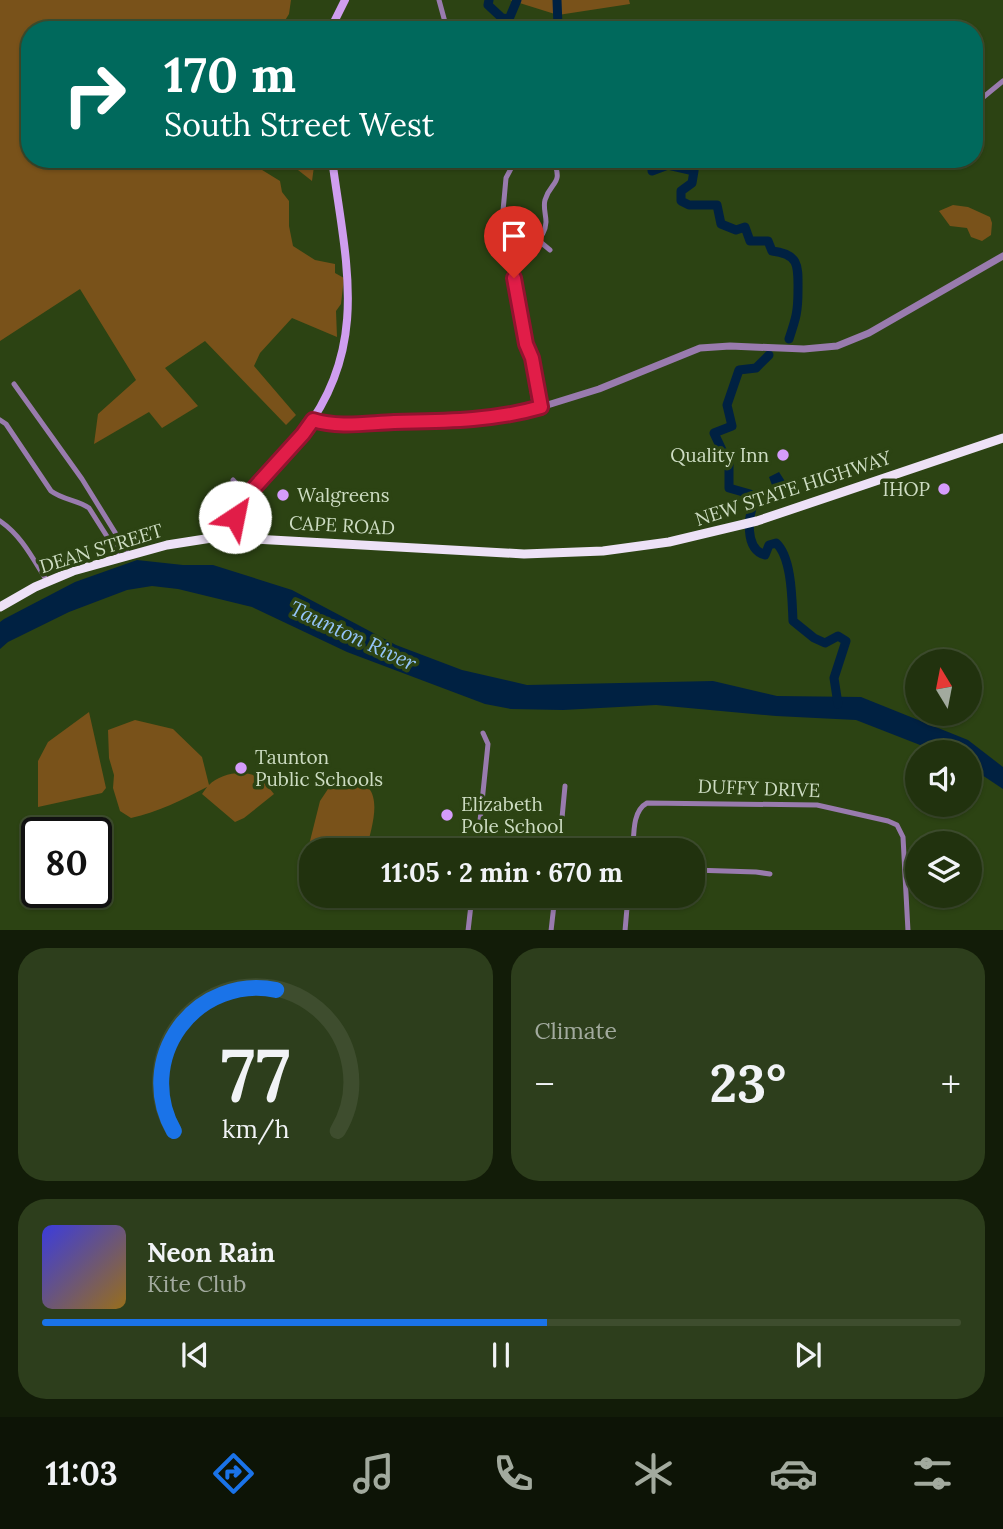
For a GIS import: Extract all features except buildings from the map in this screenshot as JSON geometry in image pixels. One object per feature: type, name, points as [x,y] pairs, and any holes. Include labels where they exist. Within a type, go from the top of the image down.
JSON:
[{"type":"highway","name":"NEW STATE HIGHWAY","points":[[422,548],[517,554],[594,552],[669,542],[742,526],[1003,438]]},
{"type":"highway","points":[[235,509],[235,518],[240,529],[259,538]]},
{"type":"highway","name":"DEAN STREET","points":[[0,607],[47,581],[125,556],[173,544],[218,537]]},
{"type":"highway","name":"CAPE ROAD","points":[[218,537],[422,548]]},
{"type":"main road","points":[[334,21],[345,0]]},
{"type":"main road","points":[[218,537],[235,509],[313,420],[342,358],[349,321],[348,280],[333,168]]},
{"type":"main road","points":[[218,537],[222,518],[263,479]]},
{"type":"street","points":[[439,0],[445,21]]},
{"type":"street","points":[[983,97],[1003,81]]},
{"type":"street","points":[[511,168],[503,197],[503,211],[526,344],[532,358],[538,408]]},
{"type":"street","points":[[509,250],[538,240],[546,223],[546,197],[557,182],[556,168]]},
{"type":"street","points":[[538,240],[550,250]]},
{"type":"street","points":[[313,420],[339,425],[476,419],[538,408],[607,386],[700,348],[730,346],[810,349],[848,342],[870,333],[1003,256]]},
{"type":"street","points":[[14,384],[82,479],[125,556]]},
{"type":"street","points":[[0,414],[0,420],[6,424],[49,489],[62,499],[82,503],[89,509],[125,556]]},
{"type":"street","points":[[233,480],[246,494]]},
{"type":"street","points":[[0,521],[24,544],[47,581]]},
{"type":"street","points":[[478,838],[488,744],[483,733]]},
{"type":"street","points":[[560,838],[565,786]]},
{"type":"street","name":"DUFFY DRIVE","points":[[634,838],[636,818],[641,806],[647,803],[817,805],[888,821],[897,825],[903,837],[908,930]]},
{"type":"street","points":[[705,870],[770,874]]},
{"type":"street","points":[[468,930],[471,908]]},
{"type":"street","points":[[551,930],[554,908]]},
{"type":"street","points":[[625,930],[627,908]]},
{"type":"shaded area","points":[[0,0],[291,0],[289,14],[285,21],[21,21],[21,168],[259,168],[280,181],[282,192],[289,201],[289,226],[293,246],[315,260],[335,264],[335,273],[344,278],[341,304],[336,311],[337,337],[292,318],[260,353],[254,366],[296,415],[286,425],[205,341],[165,368],[198,406],[162,428],[149,412],[94,444],[98,414],[136,380],[80,289],[0,341]]},
{"type":"shaded area","points":[[510,0],[629,0],[630,4],[558,15]]},
{"type":"shaded area","points":[[295,168],[314,168],[312,181]]},
{"type":"shaded area","points":[[953,205],[968,207],[990,217],[991,235],[982,241],[971,237],[967,228],[950,226],[939,211]]},
{"type":"shaded area","points":[[89,712],[106,788],[102,793],[38,807],[38,761],[48,742]]},
{"type":"shaded area","points":[[135,720],[173,729],[202,757],[209,785],[225,776],[246,773],[260,778],[274,794],[235,822],[202,794],[207,787],[160,809],[131,818],[120,811],[113,788],[114,775],[109,758],[108,730]]},
{"type":"shaded area","points":[[342,780],[357,781],[367,786],[374,804],[369,838],[311,838],[320,801],[330,786]]},
{"type":"water","points":[[779,472],[788,486],[775,493],[769,477]]},
{"type":"water","name":"Taunton River","points":[[137,560],[213,565],[292,590],[396,645],[462,670],[527,685],[713,681],[777,696],[861,697],[905,715],[905,726],[933,726],[968,740],[907,740],[856,720],[656,705],[563,710],[511,709],[485,704],[347,652],[252,607],[178,589],[152,586],[127,590],[69,612],[8,642],[0,649],[0,622],[75,582]]},
{"type":"water","points":[[982,751],[1003,767],[1003,789],[982,775]]},
{"type":"waterway","points":[[489,0],[488,5],[502,18],[509,19],[517,0]]},
{"type":"waterway","points":[[557,0],[558,21]]},
{"type":"waterway","points":[[652,168],[652,171],[660,168]]},
{"type":"waterway","points":[[681,168],[694,171],[692,183],[681,191],[681,201],[689,205],[717,205],[721,224],[736,230],[745,227],[750,241],[768,241],[772,251],[788,255],[796,263],[798,298],[789,339]]},
{"type":"waterway","points":[[769,355],[756,368],[739,370],[727,405],[732,426],[714,433],[729,465],[729,488],[750,494],[755,500],[750,522],[754,546],[758,552],[765,555],[769,545],[776,543],[785,558],[790,580],[793,621],[814,638],[825,643],[838,636],[846,641],[834,678],[838,704]]},
{"type":"place","name":"Quality Inn","points":[[783,455]]},
{"type":"place","name":"IHOP","points":[[944,489]]},
{"type":"place","name":"Walgreens","points":[[283,495]]},
{"type":"place","name":"Taunton Public Schools","points":[[241,768]]},
{"type":"place","name":"Elizabeth Pole School","points":[[447,815]]},
{"type":"route","points":[[235,517],[235,509],[313,420],[339,425],[476,419],[517,414],[541,407],[514,278]]}]
